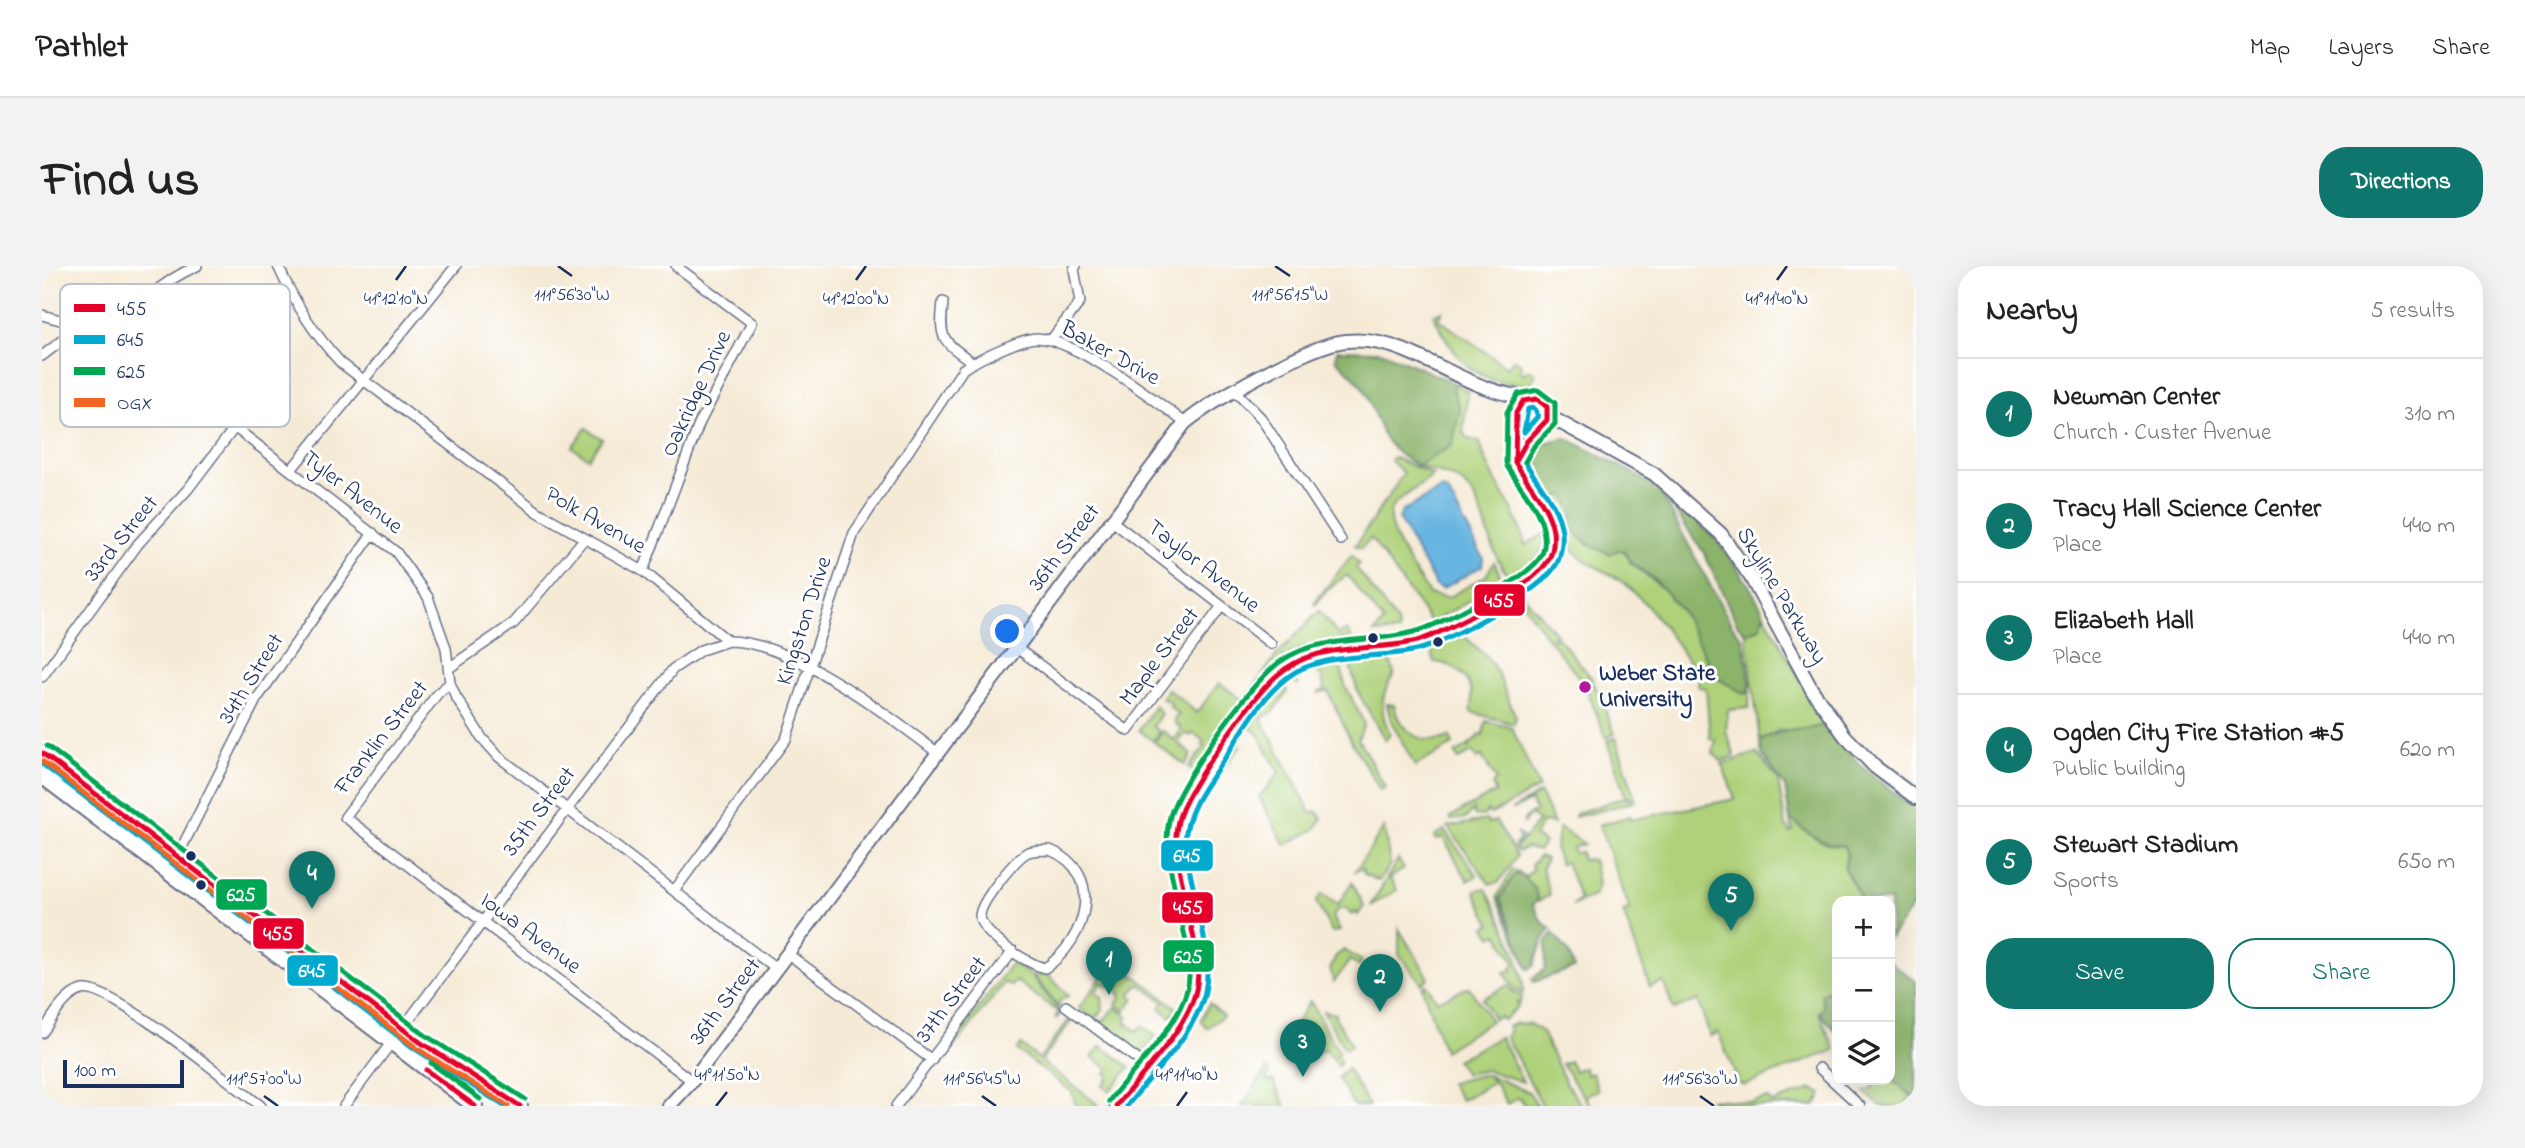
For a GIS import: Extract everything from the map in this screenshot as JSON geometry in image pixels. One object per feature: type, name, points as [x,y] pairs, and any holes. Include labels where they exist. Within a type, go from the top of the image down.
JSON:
[{"type":"main road","points":[[42,753],[402,1029],[520,1106]]},
{"type":"main road","points":[[42,776],[475,1106]]},
{"type":"street","points":[[163,284],[197,266]]},
{"type":"street","name":"Polk Avenue","points":[[278,266],[286,284]]},
{"type":"street","points":[[291,470],[456,266]]},
{"type":"street","name":"Oakridge Drive","points":[[643,571],[700,422],[752,323],[676,266]]},
{"type":"street","points":[[1051,340],[1080,302],[1075,267]]},
{"type":"street","name":"Polk Avenue","points":[[290,293],[297,309],[318,338],[341,363],[538,512],[643,571],[728,641],[743,641],[810,668],[873,704],[938,753]]},
{"type":"street","points":[[943,302],[940,334],[945,342],[972,362]]},
{"type":"street","name":"Tyler Avenue","points":[[42,315],[60,319]]},
{"type":"street","name":"Baker Drive","points":[[972,362],[1034,338],[1051,340],[1136,385],[1185,423]]},
{"type":"street","name":"36th Street","points":[[675,1104],[1185,423],[1204,407],[1314,350],[1343,341],[1365,341],[1403,350],[1498,394],[1528,399]]},
{"type":"street","points":[[42,356],[60,342]]},
{"type":"street","name":"Kingston Drive","points":[[674,891],[786,739],[854,533],[963,369],[972,362]]},
{"type":"street","points":[[1235,391],[1261,418],[1341,540]]},
{"type":"street","name":"36th Street","points":[[1498,394],[1517,416]]},
{"type":"street","points":[[1116,1106],[1188,1011],[1196,992],[1194,950],[1178,843],[1179,820],[1189,797],[1269,684],[1297,660],[1324,653],[1418,641],[1454,624],[1544,567],[1551,553],[1553,530],[1516,462],[1517,416],[1520,404],[1528,399],[1541,401],[1548,412],[1516,462]]},
{"type":"street","name":"Skyline Parkway","points":[[1548,412],[1554,419],[1654,474],[1721,534],[1750,576],[1812,690],[1845,736],[1875,767],[1916,798]]},
{"type":"street","points":[[1517,416],[1525,428],[1540,428]]},
{"type":"street","name":"Tyler Avenue","points":[[235,427],[396,552],[428,597],[446,648],[450,683],[482,738],[499,757],[776,969]]},
{"type":"street","name":"33rd Street","points":[[42,677],[138,544],[188,489],[235,427]]},
{"type":"street","name":"Skyline Parkway","points":[[1540,428],[1558,428],[1589,438]]},
{"type":"street","name":"Taylor Avenue","points":[[1112,521],[1271,644]]},
{"type":"street","name":"34th Street","points":[[178,855],[256,700],[373,533]]},
{"type":"street","name":"Franklin Street","points":[[449,668],[514,623],[584,539]]},
{"type":"street","name":"Maple Street","points":[[1017,648],[1128,731],[1222,606]]},
{"type":"street","name":"35th Street","points":[[402,1029],[673,669],[701,650],[728,641]]},
{"type":"street","name":"Franklin Street","points":[[345,817],[438,693],[450,683]]},
{"type":"street","name":"Iowa Avenue","points":[[345,817],[692,1081]]},
{"type":"street","points":[[1050,850],[1063,855],[1074,868],[1088,897],[1083,921],[1054,962],[1045,968],[1034,966],[1013,951],[985,931],[980,916],[984,904],[1015,861],[1030,851],[1050,850]]},
{"type":"street","name":"37th Street","points":[[896,1106],[1013,951]]},
{"type":"street","points":[[788,954],[932,1060]]},
{"type":"street","points":[[42,1033],[66,1000],[88,989],[128,1008],[261,1106]]},
{"type":"street","points":[[1066,1006],[1146,1066]]},
{"type":"street","points":[[344,1106],[391,1043]]},
{"type":"street","points":[[1819,1068],[1860,1106]]},
{"type":"green space","points":[[1442,311],[1438,319],[1507,367],[1514,359],[1522,365],[1520,371],[1524,374],[1529,369],[1536,374],[1529,385],[1493,380],[1469,367],[1450,345],[1433,315]]},
{"type":"green space","points":[[1337,350],[1381,351],[1456,384],[1453,390],[1460,410],[1452,445],[1418,466],[1397,452],[1385,437],[1362,387],[1336,359]]},
{"type":"green space","points":[[1456,384],[1468,392],[1463,432],[1469,439],[1480,442],[1489,468],[1516,518],[1525,545],[1546,533],[1540,556],[1511,577],[1498,558],[1476,501],[1468,489],[1459,481],[1418,466],[1452,445],[1460,410],[1453,389]]},
{"type":"green space","points":[[586,428],[602,439],[588,458],[572,447]]},
{"type":"green space","points":[[1566,438],[1633,473],[1659,490],[1731,624],[1743,639],[1751,686],[1745,694],[1717,678],[1681,610],[1654,579],[1630,562],[1624,551],[1618,550],[1611,554],[1585,542],[1572,526],[1570,518],[1574,514],[1564,494],[1553,500],[1549,496],[1537,469],[1536,456],[1543,443]]},
{"type":"green space","points":[[1393,457],[1433,475],[1397,502],[1390,514],[1401,550],[1429,594],[1447,598],[1486,576],[1494,562],[1503,581],[1431,623],[1371,538],[1361,548],[1355,546],[1404,473],[1391,461]]},
{"type":"green space","points":[[1534,462],[1549,495],[1556,498],[1564,494],[1574,514],[1624,551],[1630,562],[1667,592],[1681,610],[1717,678],[1745,694],[1750,690],[1749,708],[1728,710],[1726,731],[1735,756],[1721,761],[1713,753],[1716,740],[1710,739],[1706,688],[1698,687],[1699,676],[1655,615],[1624,583],[1585,561],[1574,551],[1529,467]]},
{"type":"green space","points":[[1671,505],[1700,523],[1726,552],[1766,617],[1763,616],[1760,628],[1746,633],[1737,624],[1704,553]]},
{"type":"green space","points":[[1352,555],[1359,564],[1356,567],[1397,623],[1399,632],[1374,633],[1384,622],[1347,575],[1329,588],[1315,605]]},
{"type":"green space","points":[[1524,596],[1556,634],[1549,640],[1520,599]]},
{"type":"green space","points":[[1319,611],[1338,635],[1347,630],[1352,638],[1309,646],[1281,660],[1254,688],[1196,772],[1188,768],[1205,747],[1202,745],[1204,741],[1193,733],[1190,736],[1186,733],[1178,743],[1191,755],[1185,765],[1154,742],[1163,731],[1174,740],[1182,729],[1175,723],[1175,718],[1179,715],[1169,706],[1172,703],[1161,698],[1168,689],[1197,713],[1219,683],[1244,701],[1276,656]]},
{"type":"green space","points":[[1763,616],[1766,617],[1825,725],[1808,730],[1779,730],[1760,741],[1746,633],[1760,628]]},
{"type":"green space","points":[[1463,635],[1487,657],[1497,672],[1516,717],[1514,724],[1471,712],[1472,693],[1465,678],[1452,667],[1434,662],[1431,648]]},
{"type":"green space","points":[[1557,636],[1590,676],[1583,682],[1551,642]]},
{"type":"green space","points":[[1390,658],[1394,674],[1386,689],[1383,703],[1384,717],[1390,733],[1385,740],[1358,692],[1349,662]]},
{"type":"green space","points":[[1340,664],[1345,685],[1364,723],[1358,739],[1385,787],[1380,790],[1351,741],[1328,691],[1317,693],[1325,690],[1321,675],[1315,670],[1298,678],[1298,685],[1292,681],[1307,669]]},
{"type":"green space","points":[[1592,678],[1615,734],[1606,738],[1585,684]]},
{"type":"green space","points":[[1285,685],[1287,692],[1273,712],[1261,718],[1311,813],[1317,811],[1322,819],[1314,830],[1285,845],[1259,797],[1279,773],[1259,735],[1251,728],[1277,690]]},
{"type":"green space","points":[[1387,704],[1394,705],[1401,723],[1414,735],[1431,740],[1450,737],[1453,745],[1415,766],[1391,721]]},
{"type":"green space","points":[[1155,706],[1161,714],[1153,726],[1160,732],[1153,741],[1139,730]]},
{"type":"green space","points":[[1486,721],[1512,728],[1539,788],[1491,814],[1487,811],[1485,815],[1475,816],[1474,810],[1466,818],[1451,820],[1450,817],[1496,792],[1492,785],[1496,780],[1482,756],[1477,759],[1473,752],[1458,759],[1455,754],[1468,746],[1470,749],[1469,745],[1480,735],[1483,736]]},
{"type":"green space","points":[[1824,725],[1861,766],[1916,810],[1916,901],[1895,931],[1895,896],[1859,896],[1844,868],[1847,855],[1844,846],[1822,841],[1790,819],[1785,787],[1762,754],[1760,741],[1784,731]]},
{"type":"green space","points":[[1616,738],[1635,799],[1625,795],[1607,741]]},
{"type":"green space","points":[[1235,746],[1240,746],[1190,814],[1188,841],[1193,872],[1188,869],[1184,835],[1188,813]]},
{"type":"green space","points":[[1757,753],[1778,780],[1785,824],[1790,832],[1793,831],[1790,819],[1821,841],[1844,846],[1847,855],[1844,868],[1859,896],[1832,896],[1832,992],[1828,990],[1824,1008],[1819,1012],[1832,1043],[1832,1051],[1744,1085],[1739,1083],[1718,1032],[1710,1036],[1698,1000],[1674,1010],[1663,982],[1650,987],[1623,912],[1630,910],[1599,825],[1630,816],[1629,820],[1735,799],[1722,764]]},
{"type":"green space","points":[[1540,793],[1554,824],[1543,822],[1534,836],[1544,843],[1538,851],[1526,847],[1519,852],[1515,848],[1539,821],[1530,815],[1523,824],[1525,818],[1536,811],[1531,801],[1511,810]]},
{"type":"green space","points":[[1624,797],[1634,802],[1575,817],[1577,813]]},
{"type":"green space","points":[[1486,820],[1488,823],[1496,821],[1517,856],[1498,883],[1490,884],[1448,827]]},
{"type":"green space","points":[[1384,828],[1390,864],[1379,881],[1364,874],[1362,868],[1354,873]]},
{"type":"green space","points":[[1559,828],[1584,844],[1572,848],[1574,853],[1581,852],[1581,859],[1593,860],[1598,883],[1595,895],[1572,906],[1580,900],[1566,862],[1560,864],[1555,849]]},
{"type":"green space","points":[[1444,830],[1477,875],[1468,881],[1443,837],[1436,840],[1434,837]]},
{"type":"green space","points":[[1539,856],[1546,859],[1542,868],[1550,895],[1538,901],[1525,877],[1534,869],[1531,866]]},
{"type":"green space","points":[[1398,859],[1404,869],[1390,878],[1397,890],[1371,906]]},
{"type":"green space","points":[[1512,869],[1522,875],[1515,874],[1500,898],[1528,969],[1497,897]]},
{"type":"green space","points":[[1515,874],[1522,875],[1535,889],[1538,901],[1533,903],[1542,921],[1551,929],[1543,940],[1534,966],[1528,969],[1500,898]]},
{"type":"green space","points":[[1352,882],[1364,906],[1358,915],[1356,912],[1352,915],[1345,908],[1337,910],[1333,917],[1340,931],[1332,932],[1316,902],[1322,894],[1338,905]]},
{"type":"green space","points":[[1194,886],[1207,975],[1204,982],[1191,889]]},
{"type":"green space","points":[[1486,889],[1511,940],[1523,981],[1523,993],[1515,990],[1504,972],[1512,971],[1511,968],[1516,965],[1500,937],[1497,934],[1492,937],[1486,927],[1491,924],[1475,892]]},
{"type":"green space","points":[[1399,929],[1429,978],[1422,984],[1399,954]]},
{"type":"green space","points":[[1553,933],[1568,951],[1574,968],[1534,982],[1532,979],[1545,969],[1546,943]]},
{"type":"green space","points":[[1344,950],[1362,961],[1359,966],[1350,960],[1334,982],[1330,969],[1336,956]]},
{"type":"green space","points":[[1114,960],[1177,1008],[1171,1017],[1160,1008],[1164,1002],[1139,984],[1130,995],[1134,998],[1125,1011],[1116,1004],[1121,997],[1116,988],[1102,983],[1095,992],[1102,997],[1103,1009],[1095,1020],[1079,1008]]},
{"type":"green space","points":[[1012,963],[1031,975],[1061,1014],[1055,1019],[1058,1012],[1016,981],[1011,986],[1005,982],[940,1065],[937,1063]]},
{"type":"green space","points":[[1895,966],[1916,981],[1916,1098],[1895,1083]]},
{"type":"green space","points":[[1033,975],[1048,975],[1066,993],[1068,996],[1060,1000],[1059,1008]]},
{"type":"green space","points":[[1427,985],[1437,1001],[1469,987],[1491,1021],[1444,1051],[1422,987]]},
{"type":"green space","points":[[1508,985],[1514,993],[1522,996],[1520,1003],[1517,1002],[1518,1006],[1503,1021],[1500,1016],[1494,1019],[1482,999]]},
{"type":"green space","points":[[1828,990],[1832,992],[1832,1027],[1819,1012],[1824,1008],[1821,995]]},
{"type":"green space","points":[[1310,1001],[1339,1052],[1336,1055],[1341,1062],[1338,1066],[1325,1049],[1320,1051],[1294,1026]]},
{"type":"green space","points":[[1209,1003],[1223,1016],[1207,1028],[1201,1020]]},
{"type":"green space","points":[[1116,1007],[1127,1016],[1126,1023],[1137,1031],[1142,1026],[1156,1036],[1142,1055],[1100,1024]]},
{"type":"green space","points":[[1323,1011],[1336,1014],[1335,1017],[1352,1045],[1345,1049]]},
{"type":"green space","points":[[1069,1020],[1072,1020],[1041,1061],[1100,1106],[1076,1106],[1072,1092],[1017,1050],[1021,1045],[1039,1059]]},
{"type":"green space","points":[[1516,1023],[1530,1024],[1542,1032],[1566,1083],[1582,1106],[1543,1106],[1505,1036],[1510,1031],[1507,1027]]},
{"type":"green space","points":[[1500,1037],[1523,1082],[1487,1070],[1465,1074],[1456,1060]]},
{"type":"green space","points":[[1101,1046],[1130,1067],[1109,1091],[1103,1086],[1109,1077],[1106,1073],[1109,1069],[1092,1057]]},
{"type":"green space","points":[[1569,1061],[1574,1071],[1584,1067],[1587,1075],[1592,1073],[1598,1090],[1586,1095],[1590,1106],[1562,1064]]},
{"type":"green space","points":[[1267,1068],[1270,1074],[1266,1077],[1269,1082],[1273,1080],[1286,1106],[1242,1106]]},
{"type":"green space","points":[[1347,1068],[1369,1106],[1354,1106],[1338,1078]]},
{"type":"green space","points":[[1488,1075],[1493,1083],[1461,1100],[1450,1083]]},
{"type":"green space","points":[[1491,1076],[1529,1092],[1538,1106],[1525,1106],[1519,1097],[1507,1104]]},
{"type":"green space","points":[[1895,1082],[1911,1096],[1904,1106],[1881,1106],[1864,1092],[1873,1089],[1872,1085],[1895,1085]]},
{"type":"green space","points":[[1812,1089],[1822,1094],[1815,1106],[1719,1106],[1710,1099],[1751,1102],[1767,1098],[1772,1103]]},
{"type":"water","points":[[1442,489],[1448,492],[1483,558],[1482,566],[1442,589],[1436,586],[1399,520],[1402,511]]},
{"type":"transit line","name":"625","points":[[1506,463],[1507,412],[1518,394],[1538,390],[1555,403],[1555,424],[1534,446],[1525,462]]},
{"type":"transit line","name":"455","points":[[1537,399],[1547,407],[1547,420],[1527,441],[1515,462],[1516,413],[1523,401],[1537,399]]},
{"type":"transit line","name":"645","points":[[1534,408],[1538,416],[1524,432],[1528,409],[1534,408]]},
{"type":"transit line","name":"455","points":[[1116,1106],[1172,1038],[1195,994],[1197,960],[1178,863],[1176,831],[1183,806],[1206,767],[1250,705],[1275,677],[1291,665],[1307,657],[1325,653],[1417,641],[1487,608],[1539,572],[1551,555],[1553,531],[1543,504],[1515,462]]},
{"type":"transit line","name":"645","points":[[1127,1106],[1191,1026],[1204,996],[1207,959],[1185,842],[1189,820],[1204,789],[1265,699],[1297,671],[1341,658],[1402,653],[1431,645],[1490,616],[1544,579],[1558,560],[1562,532],[1557,513],[1525,462]]},
{"type":"transit line","name":"625","points":[[1109,1101],[1163,1036],[1186,993],[1189,960],[1169,863],[1167,831],[1174,805],[1197,764],[1257,683],[1285,659],[1320,645],[1395,636],[1426,628],[1482,600],[1533,565],[1544,549],[1543,527],[1535,508],[1507,466]]},
{"type":"transit line","name":"625","points":[[47,746],[425,1035],[525,1099]]},
{"type":"transit line","name":"455","points":[[42,753],[420,1042],[520,1106]]},
{"type":"transit line","name":"OGX","points":[[42,761],[418,1049],[508,1106]]},
{"type":"transit line","name":"645","points":[[42,764],[415,1049],[504,1106]]},
{"type":"transit line","name":"625","points":[[431,1063],[480,1099]]},
{"type":"transit line","name":"455","points":[[426,1070],[475,1106]]},
{"type":"place","name":"Weber State University","points":[[1585,687]]},
{"type":"place","name":"Ogden City Fire Station #5","points":[[312,909]]},
{"type":"place","name":"Stewart Stadium","points":[[1731,931]]},
{"type":"place","name":"Newman Center","points":[[1109,995]]},
{"type":"place","name":"Tracy Hall Science Center","points":[[1380,1012]]},
{"type":"place","name":"Elizabeth Hall","points":[[1303,1077]]}]
